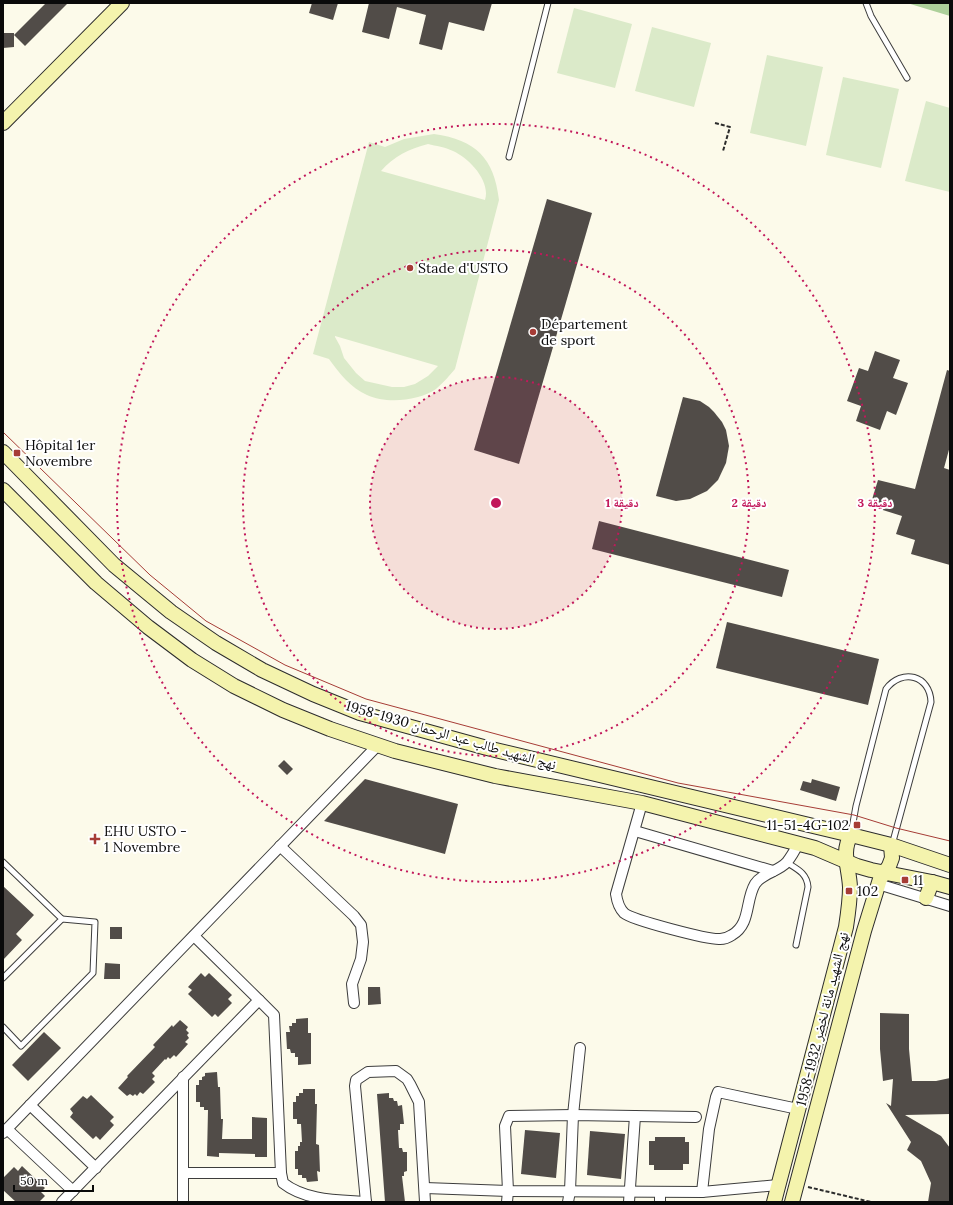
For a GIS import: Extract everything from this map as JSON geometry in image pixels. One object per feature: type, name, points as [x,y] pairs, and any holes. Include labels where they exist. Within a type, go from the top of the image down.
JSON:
[{"type":"main road","points":[[3,123],[122,3]]},
{"type":"main road","name":"نهج الشهيد طالب عبد الرحمان 1930-1958","points":[[3,452],[114,565],[171,612],[216,643],[262,670],[307,691],[360,713],[487,748],[851,835],[950,865]]},
{"type":"main road","name":"نهج الشهيد طالب عبد الرحمان 1930-1958","points":[[3,490],[96,583],[148,627],[192,660],[234,686],[283,710],[330,729],[395,751],[495,776],[642,803],[826,852],[863,868],[881,878],[932,882],[950,887]]},
{"type":"main road","name":"نهج الشهيد مانة لخضر 1932-1958","points":[[774,1202],[846,927],[850,897],[849,877],[845,854],[846,846],[851,835]]},
{"type":"main road","name":"نهج الشهيد مانة لخضر 1932-1958","points":[[792,1202],[864,931],[881,878],[889,866],[892,858],[891,846]]},
{"type":"main road","points":[[926,898],[932,882]]},
{"type":"main road","points":[[846,927],[864,931]]},
{"type":"street","points":[[73,1191],[5,1131],[378,745]]},
{"type":"street","points":[[642,803],[616,894],[617,901],[624,913],[630,917],[654,924],[721,940],[731,936],[738,931],[745,921],[754,886],[758,880],[786,862],[798,844]]},
{"type":"street","points":[[635,831],[773,871]]},
{"type":"street","points":[[280,846],[354,916],[361,925],[363,942],[361,959],[352,984],[354,1003]]},
{"type":"street","points":[[881,878],[926,898],[950,906]]},
{"type":"street","points":[[194,936],[274,1015],[281,1173],[283,1182],[305,1194],[319,1198],[366,1202],[355,1086],[356,1080],[368,1072],[396,1071],[407,1079],[419,1102],[425,1202]]},
{"type":"street","points":[[62,1202],[260,1000]]},
{"type":"street","points":[[568,1202],[570,1191],[573,1115],[580,1048]]},
{"type":"street","points":[[183,1077],[183,1202]]},
{"type":"street","points":[[702,1192],[709,1129],[718,1092],[798,1109]]},
{"type":"street","points":[[30,1105],[96,1168]]},
{"type":"street","points":[[507,1202],[508,1191],[505,1126],[509,1116],[696,1116]]},
{"type":"street","points":[[630,1197],[635,1116]]},
{"type":"street","points":[[183,1173],[281,1173]]},
{"type":"street","points":[[425,1188],[508,1191],[570,1191],[630,1197],[660,1197],[778,1185]]},
{"type":"lane","points":[[509,157],[548,3]]},
{"type":"lane","points":[[866,3],[871,16],[907,78]]},
{"type":"lane","points":[[851,835],[856,806],[886,689],[896,679],[910,677],[923,682],[931,695],[931,702],[891,846]]},
{"type":"lane","points":[[3,862],[62,919],[95,922],[93,973],[21,1046],[3,1027]]},
{"type":"lane","points":[[786,862],[804,874],[808,887],[796,944]]},
{"type":"lane","points":[[3,978],[62,919]]},
{"type":"path","points":[[715,123],[730,127],[723,151]]},
{"type":"path","points":[[797,1184],[871,1202]]},
{"type":"green space","points":[[907,3],[950,3],[950,16]]},
{"type":"green space","points":[[574,8],[632,24],[615,88],[557,73]]},
{"type":"green space","points":[[652,27],[711,43],[694,107],[635,91]]},
{"type":"green space","points":[[767,55],[823,67],[806,146],[750,133]]},
{"type":"green space","points":[[843,77],[899,89],[881,168],[826,155]]},
{"type":"green space","points":[[926,101],[950,108],[950,192],[905,181]]},
{"type":"green space","name":"Stade d'USTO","points":[[434,134],[449,137],[472,146],[487,162],[493,173],[499,200],[455,369],[439,387],[429,393],[412,399],[383,400],[361,392],[346,380],[329,359],[313,354],[369,142],[385,147],[404,139]],"holes":[[[428,144],[453,151],[466,159],[482,178],[485,185],[485,200],[381,171],[391,161],[402,154],[414,148]],[[335,336],[438,366],[428,376],[415,384],[404,387],[392,387],[365,381],[356,373],[344,358]]]},
{"type":"building","points":[[46,3],[68,3],[25,46],[14,35]]},
{"type":"building","points":[[312,3],[338,3],[333,20],[309,13]]},
{"type":"building","points":[[369,3],[492,3],[484,31],[449,22],[442,50],[419,44],[426,15],[397,7],[389,39],[362,32]]},
{"type":"building","points":[[3,33],[14,33],[14,47],[3,48]]},
{"type":"building","name":"Département de sport","points":[[547,199],[592,213],[519,464],[474,450]]},
{"type":"building","points":[[875,351],[900,360],[893,378],[908,383],[896,415],[887,411],[880,430],[856,421],[861,406],[847,401],[859,368],[868,371]]},
{"type":"building","points":[[947,370],[950,371],[950,446],[944,468],[950,470],[950,565],[911,554],[915,540],[896,534],[902,516],[870,506],[878,480],[915,489]]},
{"type":"building","points":[[683,397],[700,401],[714,412],[726,430],[729,446],[726,463],[718,480],[707,491],[690,499],[676,501],[656,496]]},
{"type":"building","points":[[599,521],[789,570],[782,597],[592,549]]},
{"type":"building","points":[[727,622],[879,659],[868,705],[716,668]]},
{"type":"building","points":[[284,760],[293,769],[287,775],[278,766]]},
{"type":"building","points":[[365,779],[458,804],[445,854],[324,821]]},
{"type":"building","points":[[812,779],[840,787],[836,801],[800,790],[803,781],[811,783]]},
{"type":"building","points":[[3,886],[34,915],[16,934],[22,940],[3,960]]},
{"type":"building","points":[[110,927],[122,927],[122,939],[110,939]]},
{"type":"building","points":[[105,963],[120,964],[120,979],[104,979]]},
{"type":"building","points":[[201,973],[205,977],[209,973],[232,995],[228,999],[232,1003],[218,1017],[215,1014],[212,1017],[188,994],[192,990],[188,987]]},
{"type":"building","points":[[368,987],[380,987],[381,1004],[368,1005]]},
{"type":"building","points":[[880,1013],[909,1014],[909,1049],[912,1081],[936,1081],[950,1078],[950,1114],[905,1115],[941,1136],[950,1148],[950,1202],[928,1202],[931,1183],[921,1161],[907,1150],[911,1142],[886,1103],[891,1106],[893,1079],[883,1081],[880,1049]]},
{"type":"building","points":[[308,1018],[308,1033],[311,1033],[311,1064],[298,1065],[298,1057],[295,1057],[295,1053],[291,1053],[290,1049],[287,1049],[286,1032],[290,1032],[289,1026],[292,1026],[292,1023],[296,1023],[296,1019]]},
{"type":"building","points":[[180,1020],[188,1027],[186,1030],[189,1033],[187,1035],[189,1038],[185,1042],[188,1044],[176,1057],[174,1055],[170,1059],[168,1057],[166,1060],[165,1059],[152,1073],[155,1076],[152,1079],[155,1082],[143,1094],[140,1092],[137,1096],[135,1094],[133,1096],[130,1094],[127,1096],[118,1088],[128,1077],[127,1076],[155,1047],[153,1045],[172,1025],[173,1027]]},
{"type":"building","points":[[44,1032],[61,1048],[28,1081],[12,1065]]},
{"type":"building","points":[[217,1072],[218,1087],[220,1087],[221,1119],[223,1119],[222,1139],[252,1139],[252,1117],[267,1118],[267,1157],[255,1157],[255,1154],[219,1153],[219,1157],[207,1156],[208,1110],[204,1110],[204,1107],[200,1107],[200,1102],[196,1102],[196,1085],[199,1085],[199,1080],[202,1080],[205,1073]]},
{"type":"building","points":[[303,1089],[315,1089],[315,1104],[317,1104],[316,1144],[319,1145],[320,1172],[317,1171],[318,1181],[307,1182],[306,1178],[302,1178],[302,1175],[298,1175],[298,1169],[295,1169],[295,1151],[298,1151],[298,1146],[300,1146],[300,1142],[302,1142],[301,1124],[297,1124],[297,1119],[293,1119],[293,1102],[296,1102],[296,1096],[299,1096],[299,1093],[303,1093]]},
{"type":"building","points":[[389,1093],[389,1098],[393,1098],[394,1101],[397,1101],[398,1106],[402,1105],[404,1124],[400,1124],[400,1130],[398,1130],[399,1148],[402,1148],[403,1152],[407,1152],[407,1171],[404,1172],[404,1176],[402,1176],[405,1202],[385,1202],[377,1094]]},
{"type":"building","points":[[91,1095],[114,1117],[110,1121],[114,1125],[100,1140],[96,1136],[93,1139],[70,1117],[73,1113],[70,1109],[83,1096],[87,1099]]},
{"type":"building","points":[[525,1130],[560,1133],[556,1178],[521,1174]]},
{"type":"building","points":[[590,1131],[625,1134],[621,1179],[587,1175]]},
{"type":"building","points":[[655,1137],[685,1137],[685,1142],[689,1142],[689,1164],[683,1164],[683,1170],[654,1170],[654,1165],[649,1165],[649,1141],[655,1141]]},
{"type":"building","points":[[22,1166],[45,1188],[41,1192],[45,1196],[39,1202],[16,1202],[3,1190],[3,1178],[14,1167],[18,1171]]},
{"type":"tram line","points":[[3,432],[150,575],[206,621],[285,665],[366,699],[678,783],[854,815],[896,828],[950,841]]},
{"type":"place","name":"Stade d'USTO","points":[[410,268]]},
{"type":"place","name":"Département de sport","points":[[533,332]]},
{"type":"place","name":"Hôpital 1er Novembre","points":[[17,453]]},
{"type":"place","name":"11-51-4G-102","points":[[857,825]]},
{"type":"place","name":"EHU USTO - 1 Novembre","points":[[95,839]]},
{"type":"place","name":"11","points":[[905,880]]},
{"type":"place","name":"102","points":[[849,891]]}]
